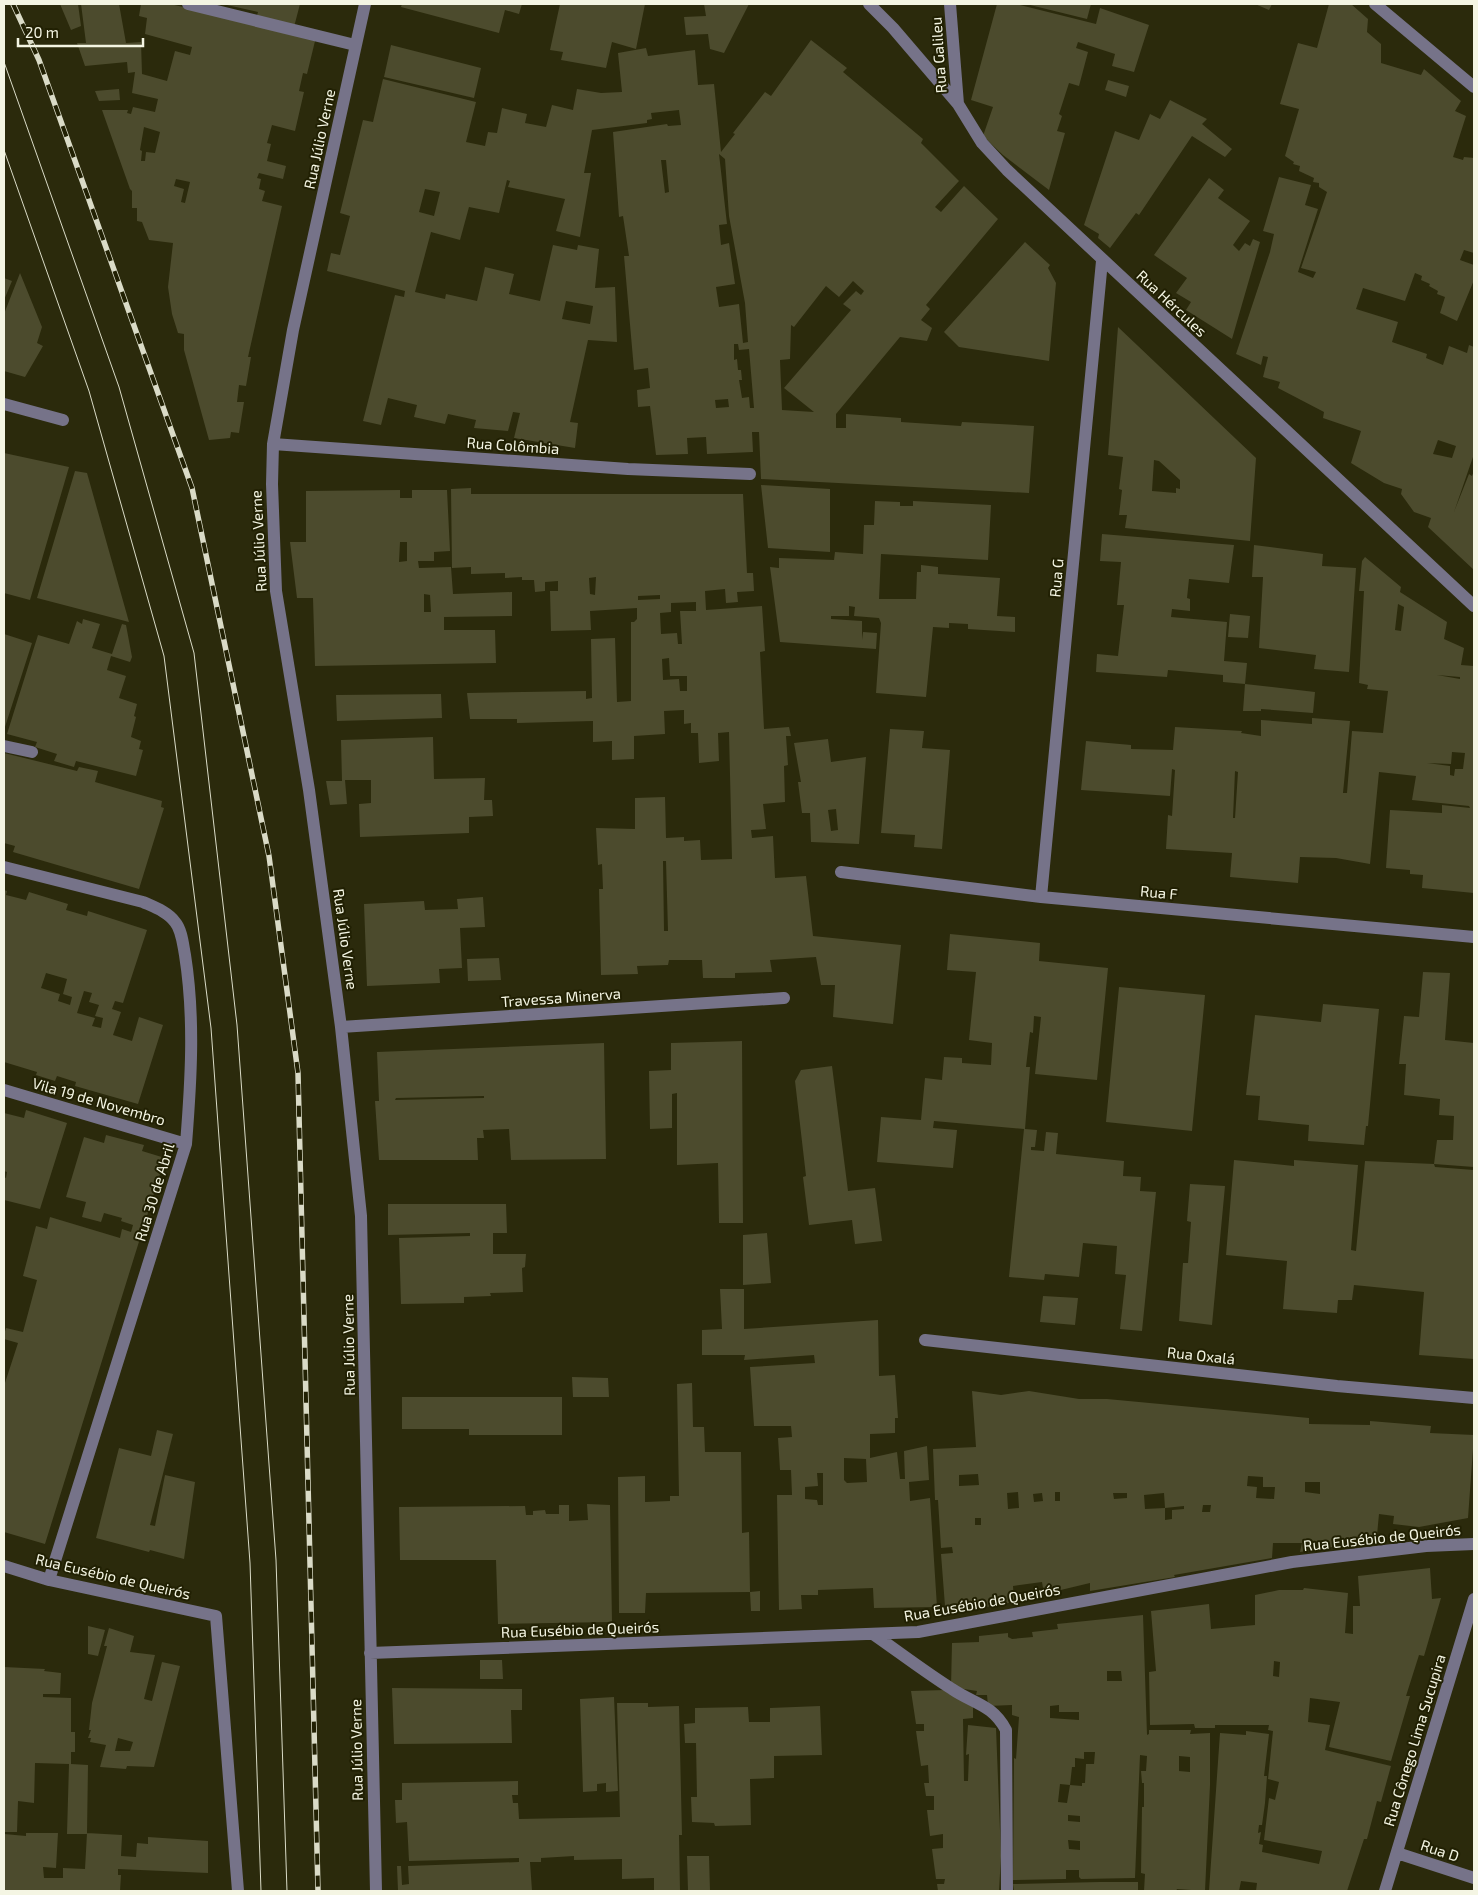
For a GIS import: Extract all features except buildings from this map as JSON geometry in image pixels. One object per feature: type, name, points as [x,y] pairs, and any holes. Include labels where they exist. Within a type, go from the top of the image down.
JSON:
[{"type":"street","points":[[188,4],[355,46]]},
{"type":"street","name":"Rua Júlio Verne","points":[[365,4],[293,330],[273,444],[272,512],[276,591],[309,790],[341,1027],[361,1216],[376,1891]]},
{"type":"street","name":"Rua Hércules","points":[[869,4],[893,28],[958,104],[982,143],[1102,261],[1474,606]]},
{"type":"street","name":"Rua Galileu","points":[[950,4],[958,104]]},
{"type":"street","points":[[1376,4],[1474,87]]},
{"type":"street","name":"Rua G","points":[[1041,897],[1102,261]]},
{"type":"street","points":[[4,404],[63,420]]},
{"type":"street","name":"Rua Colômbia","points":[[273,444],[628,469],[750,474]]},
{"type":"street","points":[[4,746],[32,752]]},
{"type":"street","name":"Rua 30 de Abril","points":[[4,867],[143,902],[162,911],[176,922],[184,949],[190,1012],[191,1081],[186,1144],[49,1580]]},
{"type":"street","name":"Rua F","points":[[841,872],[1041,897],[1474,937]]},
{"type":"street","name":"Travessa Minerva","points":[[341,1027],[784,998]]},
{"type":"street","name":"Vila 19 de Novembro","points":[[4,1090],[186,1144]]},
{"type":"street","name":"Rua Oxalá","points":[[925,1340],[1327,1385],[1474,1398]]},
{"type":"street","name":"Rua Eusébio de Queirós","points":[[370,1653],[918,1632],[1292,1562],[1426,1546],[1474,1544]]},
{"type":"street","name":"Rua Eusébio de Queirós","points":[[4,1566],[49,1580],[216,1616],[238,1891]]},
{"type":"street","name":"Rua Cônego Lima Sucupira","points":[[1385,1891],[1474,1599]]},
{"type":"street","points":[[873,1634],[952,1690],[990,1709],[999,1716],[1006,1730],[1006,1891]]},
{"type":"street","name":"Rua D","points":[[1397,1853],[1474,1878]]},
{"type":"tram line","points":[[4,62],[119,387],[194,653],[237,1025],[276,1560],[287,1891]]},
{"type":"tram line","points":[[4,150],[89,391],[164,656],[211,1028],[250,1563],[261,1891]]},
{"type":"railway","points":[[13,4],[39,60],[192,488],[269,856],[298,1073],[318,1891]]}]
